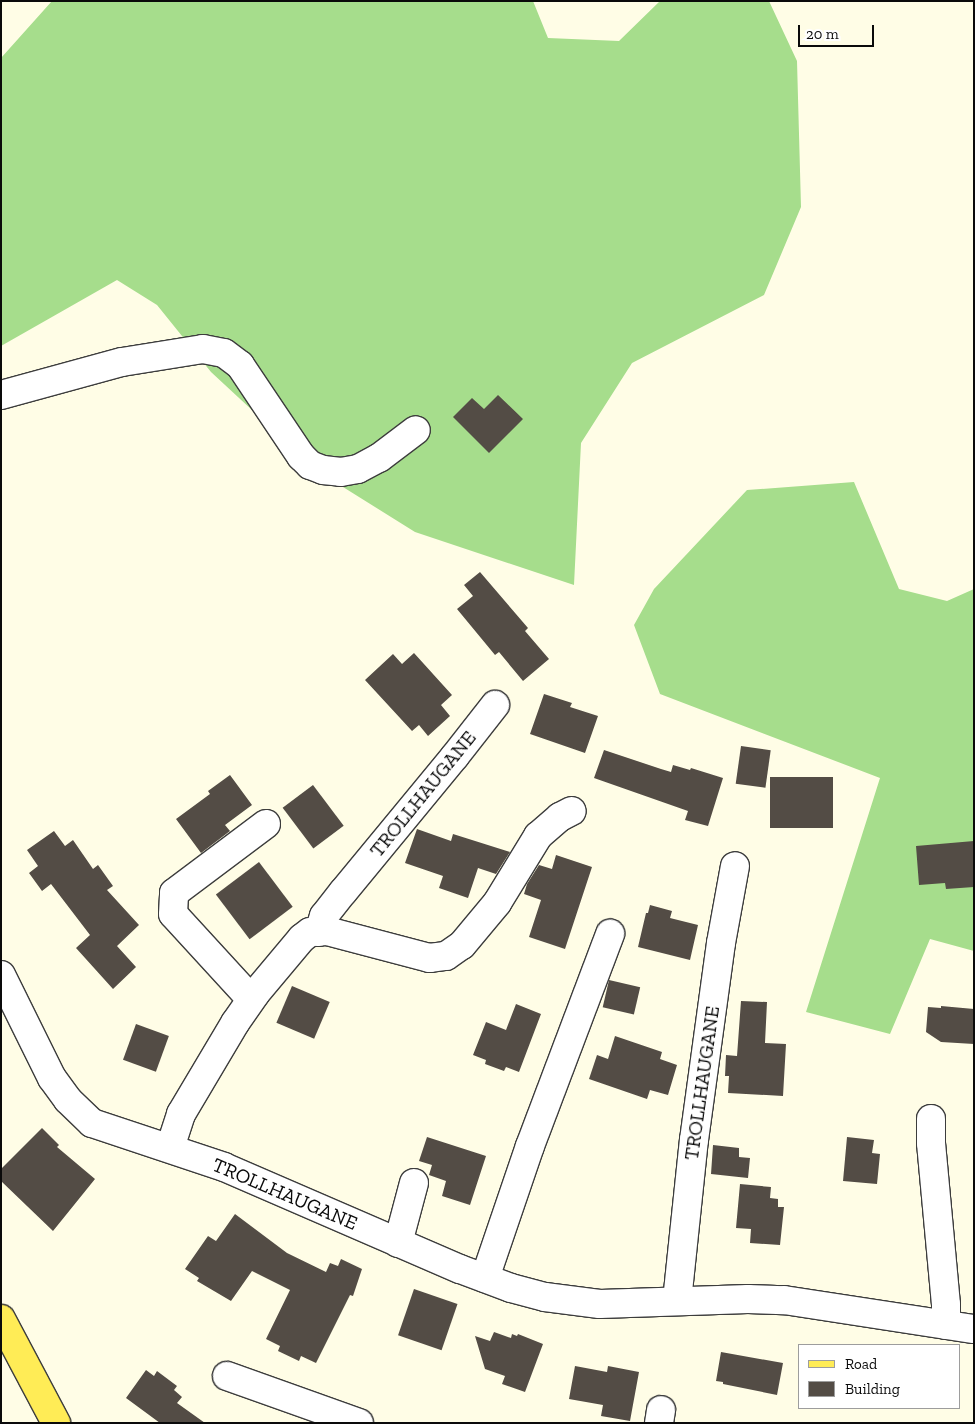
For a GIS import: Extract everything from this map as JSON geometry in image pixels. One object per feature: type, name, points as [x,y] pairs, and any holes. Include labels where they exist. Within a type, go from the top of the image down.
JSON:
[{"type":"main road","points":[[1,1319],[56,1423]]},
{"type":"street","points":[[1,395],[122,362],[203,349],[224,353],[240,365],[301,456],[310,465],[323,470],[341,472],[358,469],[379,458],[416,430]]},
{"type":"street","name":"TROLLHAUGANE","points":[[318,932],[324,916],[455,756],[495,704]]},
{"type":"street","points":[[170,1148],[181,1114],[198,1082],[252,999],[302,938],[310,932],[335,933],[429,958],[446,956],[462,945],[497,903],[538,836],[560,817],[572,810]]},
{"type":"street","points":[[252,999],[173,914],[174,893],[266,824]]},
{"type":"street","name":"TROLLHAUGANE","points":[[677,1301],[694,1140],[721,943],[735,866]]},
{"type":"street","points":[[485,1278],[530,1146],[610,934]]},
{"type":"street","name":"TROLLHAUGANE","points":[[1,975],[38,1054],[52,1078],[68,1100],[92,1123],[224,1167],[485,1278],[536,1294],[572,1302],[636,1304],[748,1299],[784,1300],[974,1329]]},
{"type":"street","points":[[931,1119],[931,1143],[946,1305],[946,1325]]},
{"type":"street","points":[[398,1242],[414,1182]]},
{"type":"street","points":[[227,1376],[359,1423]]},
{"type":"green space","points":[[52,1],[533,1],[548,38],[619,41],[660,1],[769,1],[797,61],[801,207],[764,295],[632,363],[581,443],[574,585],[415,532],[319,472],[211,372],[157,305],[117,280],[1,346],[1,58]]},
{"type":"green space","points":[[854,482],[899,589],[947,601],[974,589],[974,951],[930,939],[890,1034],[806,1012],[880,778],[660,694],[634,625],[654,589],[747,490]]},
{"type":"building","points":[[498,395],[523,419],[489,453],[453,417],[472,398],[484,409]]},
{"type":"building","points":[[480,572],[528,628],[525,631],[549,659],[523,681],[499,652],[495,655],[457,609],[473,596],[464,585]]},
{"type":"building","points":[[414,653],[452,695],[441,705],[450,716],[428,736],[419,725],[412,731],[365,680],[393,654],[402,664]]},
{"type":"building","points":[[544,694],[572,703],[570,707],[598,716],[585,753],[530,734]]},
{"type":"building","points":[[741,746],[771,750],[765,788],[736,784]]},
{"type":"building","points":[[604,750],[671,772],[673,765],[690,770],[691,768],[723,778],[708,826],[685,820],[688,811],[594,778]]},
{"type":"building","points":[[230,775],[252,805],[225,825],[230,831],[201,853],[176,819],[210,794],[208,791]]},
{"type":"building","points":[[770,777],[833,777],[833,828],[770,828]]},
{"type":"building","points":[[313,785],[344,826],[313,849],[283,808]]},
{"type":"building","points":[[417,829],[451,841],[453,834],[510,852],[496,874],[478,868],[468,898],[439,888],[443,876],[405,863]]},
{"type":"building","points":[[54,831],[65,846],[73,840],[93,869],[98,865],[113,886],[107,890],[139,925],[117,946],[136,967],[113,989],[76,948],[90,935],[51,884],[42,891],[29,873],[38,866],[27,850]]},
{"type":"building","points":[[974,841],[974,887],[946,889],[945,883],[919,885],[916,846]]},
{"type":"building","points":[[556,855],[592,867],[565,949],[529,937],[541,900],[524,894],[527,884],[539,865],[552,869]]},
{"type":"building","points":[[259,862],[293,907],[250,939],[216,894]]},
{"type":"building","points":[[650,905],[672,911],[670,918],[698,925],[690,960],[638,947],[646,913],[648,913]]},
{"type":"building","points":[[609,980],[640,987],[634,1014],[603,1007]]},
{"type":"building","points":[[292,986],[330,1002],[314,1039],[276,1023]]},
{"type":"building","points":[[741,1001],[767,1002],[765,1043],[786,1044],[783,1096],[728,1093],[729,1076],[725,1076],[726,1055],[737,1056]]},
{"type":"building","points":[[516,1004],[541,1014],[519,1072],[506,1067],[504,1071],[485,1064],[486,1060],[473,1055],[486,1022],[506,1030]]},
{"type":"building","points":[[941,1006],[974,1009],[974,1044],[941,1042],[926,1032],[928,1007],[941,1008]]},
{"type":"building","points":[[136,1024],[169,1036],[156,1072],[123,1060]]},
{"type":"building","points":[[615,1036],[662,1052],[660,1059],[677,1065],[668,1095],[650,1090],[647,1099],[589,1079],[597,1055],[608,1059]]},
{"type":"building","points":[[42,1128],[59,1145],[57,1147],[95,1179],[53,1231],[1,1181],[1,1169]]},
{"type":"building","points":[[427,1137],[486,1156],[470,1205],[442,1196],[446,1181],[429,1175],[432,1165],[419,1161]]},
{"type":"building","points":[[847,1137],[874,1140],[872,1153],[880,1154],[877,1184],[843,1181]]},
{"type":"building","points":[[713,1145],[739,1148],[739,1157],[750,1158],[748,1178],[711,1174]]},
{"type":"building","points":[[740,1184],[771,1187],[770,1198],[778,1199],[778,1207],[784,1207],[780,1245],[750,1243],[751,1229],[736,1228]]},
{"type":"building","points":[[235,1214],[287,1253],[326,1272],[330,1263],[338,1266],[341,1259],[362,1269],[353,1296],[350,1295],[316,1363],[301,1356],[299,1361],[278,1351],[280,1346],[266,1339],[290,1290],[252,1271],[231,1301],[197,1281],[199,1278],[185,1269],[208,1236],[216,1241]]},
{"type":"building","points":[[414,1289],[457,1304],[442,1350],[398,1335]]},
{"type":"building","points":[[494,1332],[511,1338],[512,1334],[517,1336],[518,1334],[543,1344],[525,1392],[502,1384],[505,1376],[485,1369],[475,1336],[490,1341]]},
{"type":"building","points":[[721,1352],[783,1363],[777,1395],[716,1381]]},
{"type":"building","points":[[575,1366],[607,1372],[608,1366],[639,1372],[630,1421],[601,1416],[603,1405],[569,1399]]},
{"type":"building","points":[[146,1370],[154,1376],[157,1371],[177,1386],[174,1390],[182,1397],[177,1403],[205,1423],[160,1423],[126,1398]]}]
